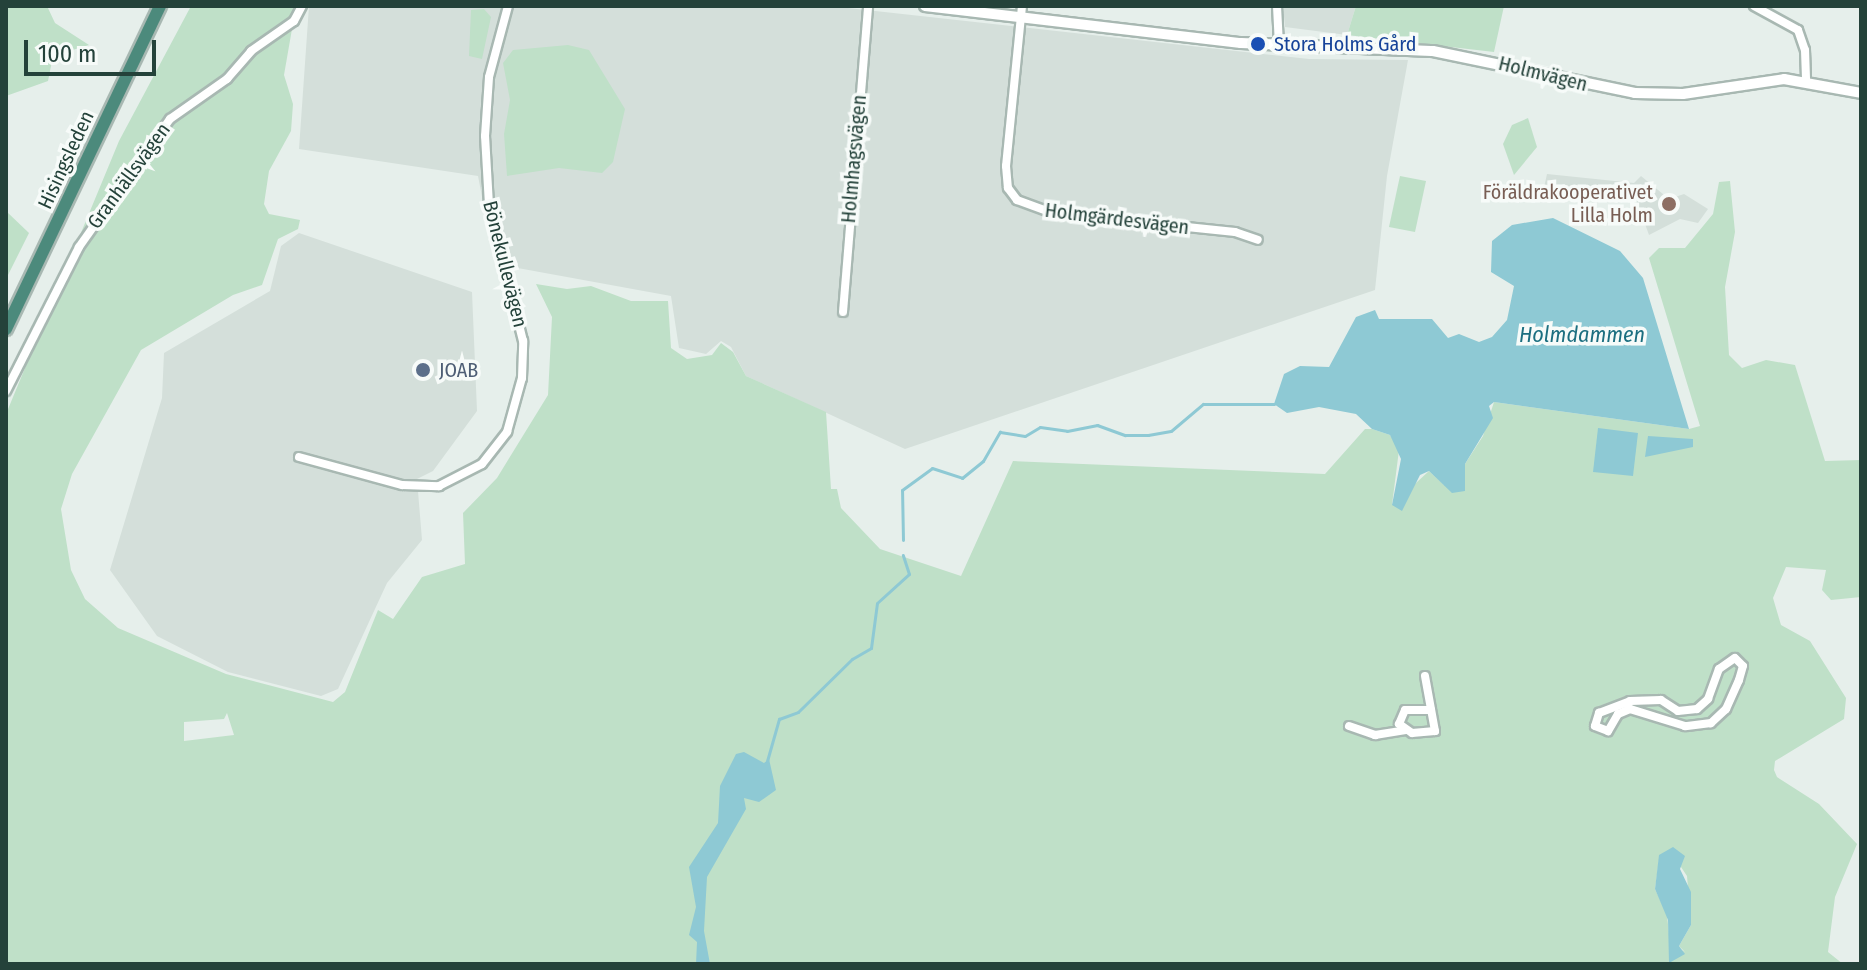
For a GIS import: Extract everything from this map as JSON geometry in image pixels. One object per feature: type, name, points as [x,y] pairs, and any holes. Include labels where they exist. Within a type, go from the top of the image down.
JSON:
[{"type":"highway","name":"Hisingsleden","points":[[6,329],[160,6]]},
{"type":"street","name":"Granhällsvägen","points":[[6,391],[79,247],[170,119],[227,79],[251,51],[294,21],[302,6]]},
{"type":"street","name":"Bönekullevägen","points":[[299,457],[402,485],[439,486],[482,464],[507,432],[522,378],[523,341],[489,205],[485,136],[489,77],[508,6]]},
{"type":"street","name":"Holmhagsvägen","points":[[843,312],[868,6]]},
{"type":"street","name":"Holmvägen","points":[[925,6],[1279,46],[1441,52],[1650,95],[1806,81],[1861,93]]},
{"type":"street","name":"Holmgärdesvägen","points":[[1022,6],[1006,174],[1017,200],[1052,213],[1235,232],[1258,240]]},
{"type":"street","points":[[1277,6],[1279,46]]},
{"type":"street","points":[[1754,6],[1798,30],[1805,50],[1806,81]]},
{"type":"street","points":[[1735,658],[1743,663],[1726,709],[1711,723],[1685,726],[1630,709],[1603,732],[1594,722],[1599,713],[1647,699],[1690,712],[1708,699],[1723,664],[1735,658]]},
{"type":"street","points":[[1349,726],[1375,735],[1406,730],[1433,733],[1425,676]]},
{"type":"street","points":[[1406,730],[1399,724],[1405,710],[1431,710]]},
{"type":"shaded area","points":[[309,6],[830,6],[1309,59],[1408,60],[1387,176],[1375,290],[905,449],[746,376],[731,347],[721,341],[706,354],[679,348],[671,296],[495,264],[478,176],[299,149]]},
{"type":"shaded area","points":[[1283,6],[1356,6],[1347,35],[1285,27]]},
{"type":"shaded area","name":"Föräldrakooperativet Lilla Holm","points":[[1547,174],[1634,183],[1641,176],[1669,199],[1684,194],[1708,209],[1698,223],[1680,219],[1649,235],[1636,199],[1543,192]]},
{"type":"shaded area","points":[[299,233],[472,292],[477,411],[433,471],[417,479],[422,540],[387,583],[338,689],[321,696],[228,672],[157,636],[110,570],[162,398],[164,353],[270,291],[281,246]]},
{"type":"green space","points":[[6,6],[47,6],[55,23],[89,45],[53,56],[48,81],[6,96]]},
{"type":"green space","points":[[191,6],[296,6],[284,75],[293,104],[291,131],[269,171],[264,204],[269,214],[300,220],[298,229],[278,239],[262,285],[233,295],[141,350],[72,474],[61,509],[71,570],[85,599],[118,628],[226,674],[333,702],[345,692],[378,610],[393,619],[422,577],[465,564],[463,513],[497,478],[548,395],[552,317],[536,284],[567,289],[591,286],[631,301],[668,301],[671,348],[687,359],[712,355],[721,343],[733,352],[746,376],[826,412],[831,489],[837,489],[841,508],[880,549],[961,576],[1013,461],[1325,474],[1365,429],[1372,429],[1390,435],[1399,450],[1392,505],[1429,471],[1444,485],[1463,478],[1465,464],[1483,436],[1494,402],[1689,429],[1700,426],[1649,258],[1659,248],[1685,248],[1713,214],[1719,182],[1730,181],[1735,232],[1725,287],[1729,355],[1742,368],[1766,360],[1795,365],[1825,461],[1861,460],[1861,597],[1831,600],[1822,590],[1826,570],[1786,567],[1773,598],[1781,625],[1810,641],[1846,698],[1844,719],[1775,761],[1774,770],[1777,777],[1819,804],[1857,844],[1835,897],[1828,952],[1843,964],[6,964],[6,414],[119,141]],"holes":[[[227,713],[234,735],[184,741],[184,722],[224,719]],[[1659,860],[1681,867],[1687,876],[1691,925],[1679,946],[1685,952],[1670,943],[1667,915],[1655,889]]]},
{"type":"green space","points":[[1356,6],[1504,6],[1494,52],[1347,35]]},
{"type":"green space","points":[[484,9],[491,17],[482,59],[469,56],[471,10]]},
{"type":"green space","points":[[568,45],[589,50],[625,109],[613,162],[602,173],[559,168],[507,176],[504,134],[510,100],[503,63],[513,50]]},
{"type":"green space","points":[[1528,118],[1537,147],[1514,175],[1503,144],[1512,125]]},
{"type":"green space","points":[[1400,176],[1426,181],[1415,232],[1389,227]]},
{"type":"green space","points":[[6,211],[29,233],[6,279]]},
{"type":"water","name":"Holmdammen","points":[[1553,218],[1620,251],[1643,278],[1689,429],[1494,402],[1489,406],[1493,418],[1465,464],[1465,491],[1452,493],[1429,471],[1420,475],[1402,511],[1392,505],[1401,459],[1390,435],[1372,429],[1356,414],[1319,407],[1287,413],[1274,404],[1284,374],[1300,366],[1329,367],[1356,317],[1375,310],[1379,319],[1432,319],[1448,338],[1459,334],[1479,342],[1492,337],[1507,320],[1514,286],[1491,272],[1492,241],[1512,225]]},
{"type":"water","points":[[1598,428],[1638,433],[1633,476],[1593,472]]},
{"type":"water","points":[[1648,436],[1693,439],[1693,447],[1645,457]]},
{"type":"water","points":[[744,752],[764,763],[769,759],[776,790],[759,802],[744,798],[746,809],[707,877],[704,931],[710,964],[696,964],[697,942],[689,935],[696,907],[689,867],[718,823],[720,786],[736,754]]},
{"type":"water","points":[[1673,847],[1685,856],[1680,869],[1691,892],[1691,925],[1679,946],[1685,954],[1669,963],[1668,920],[1655,889],[1659,855]]},
{"type":"waterway","points":[[903,540],[902,490],[932,468],[962,478],[983,461],[1000,432],[1025,436],[1040,427],[1067,431],[1097,425],[1125,435],[1148,435],[1171,431],[1203,404],[1274,404]]},
{"type":"waterway","points":[[767,761],[779,719],[798,712],[852,659],[871,648],[877,603],[909,574],[903,555]]},
{"type":"place","name":"Stora Holms Gård","points":[[1258,44]]},
{"type":"place","name":"Föräldrakooperativet Lilla Holm","points":[[1669,204]]},
{"type":"place","name":"JOAB","points":[[423,370]]}]
